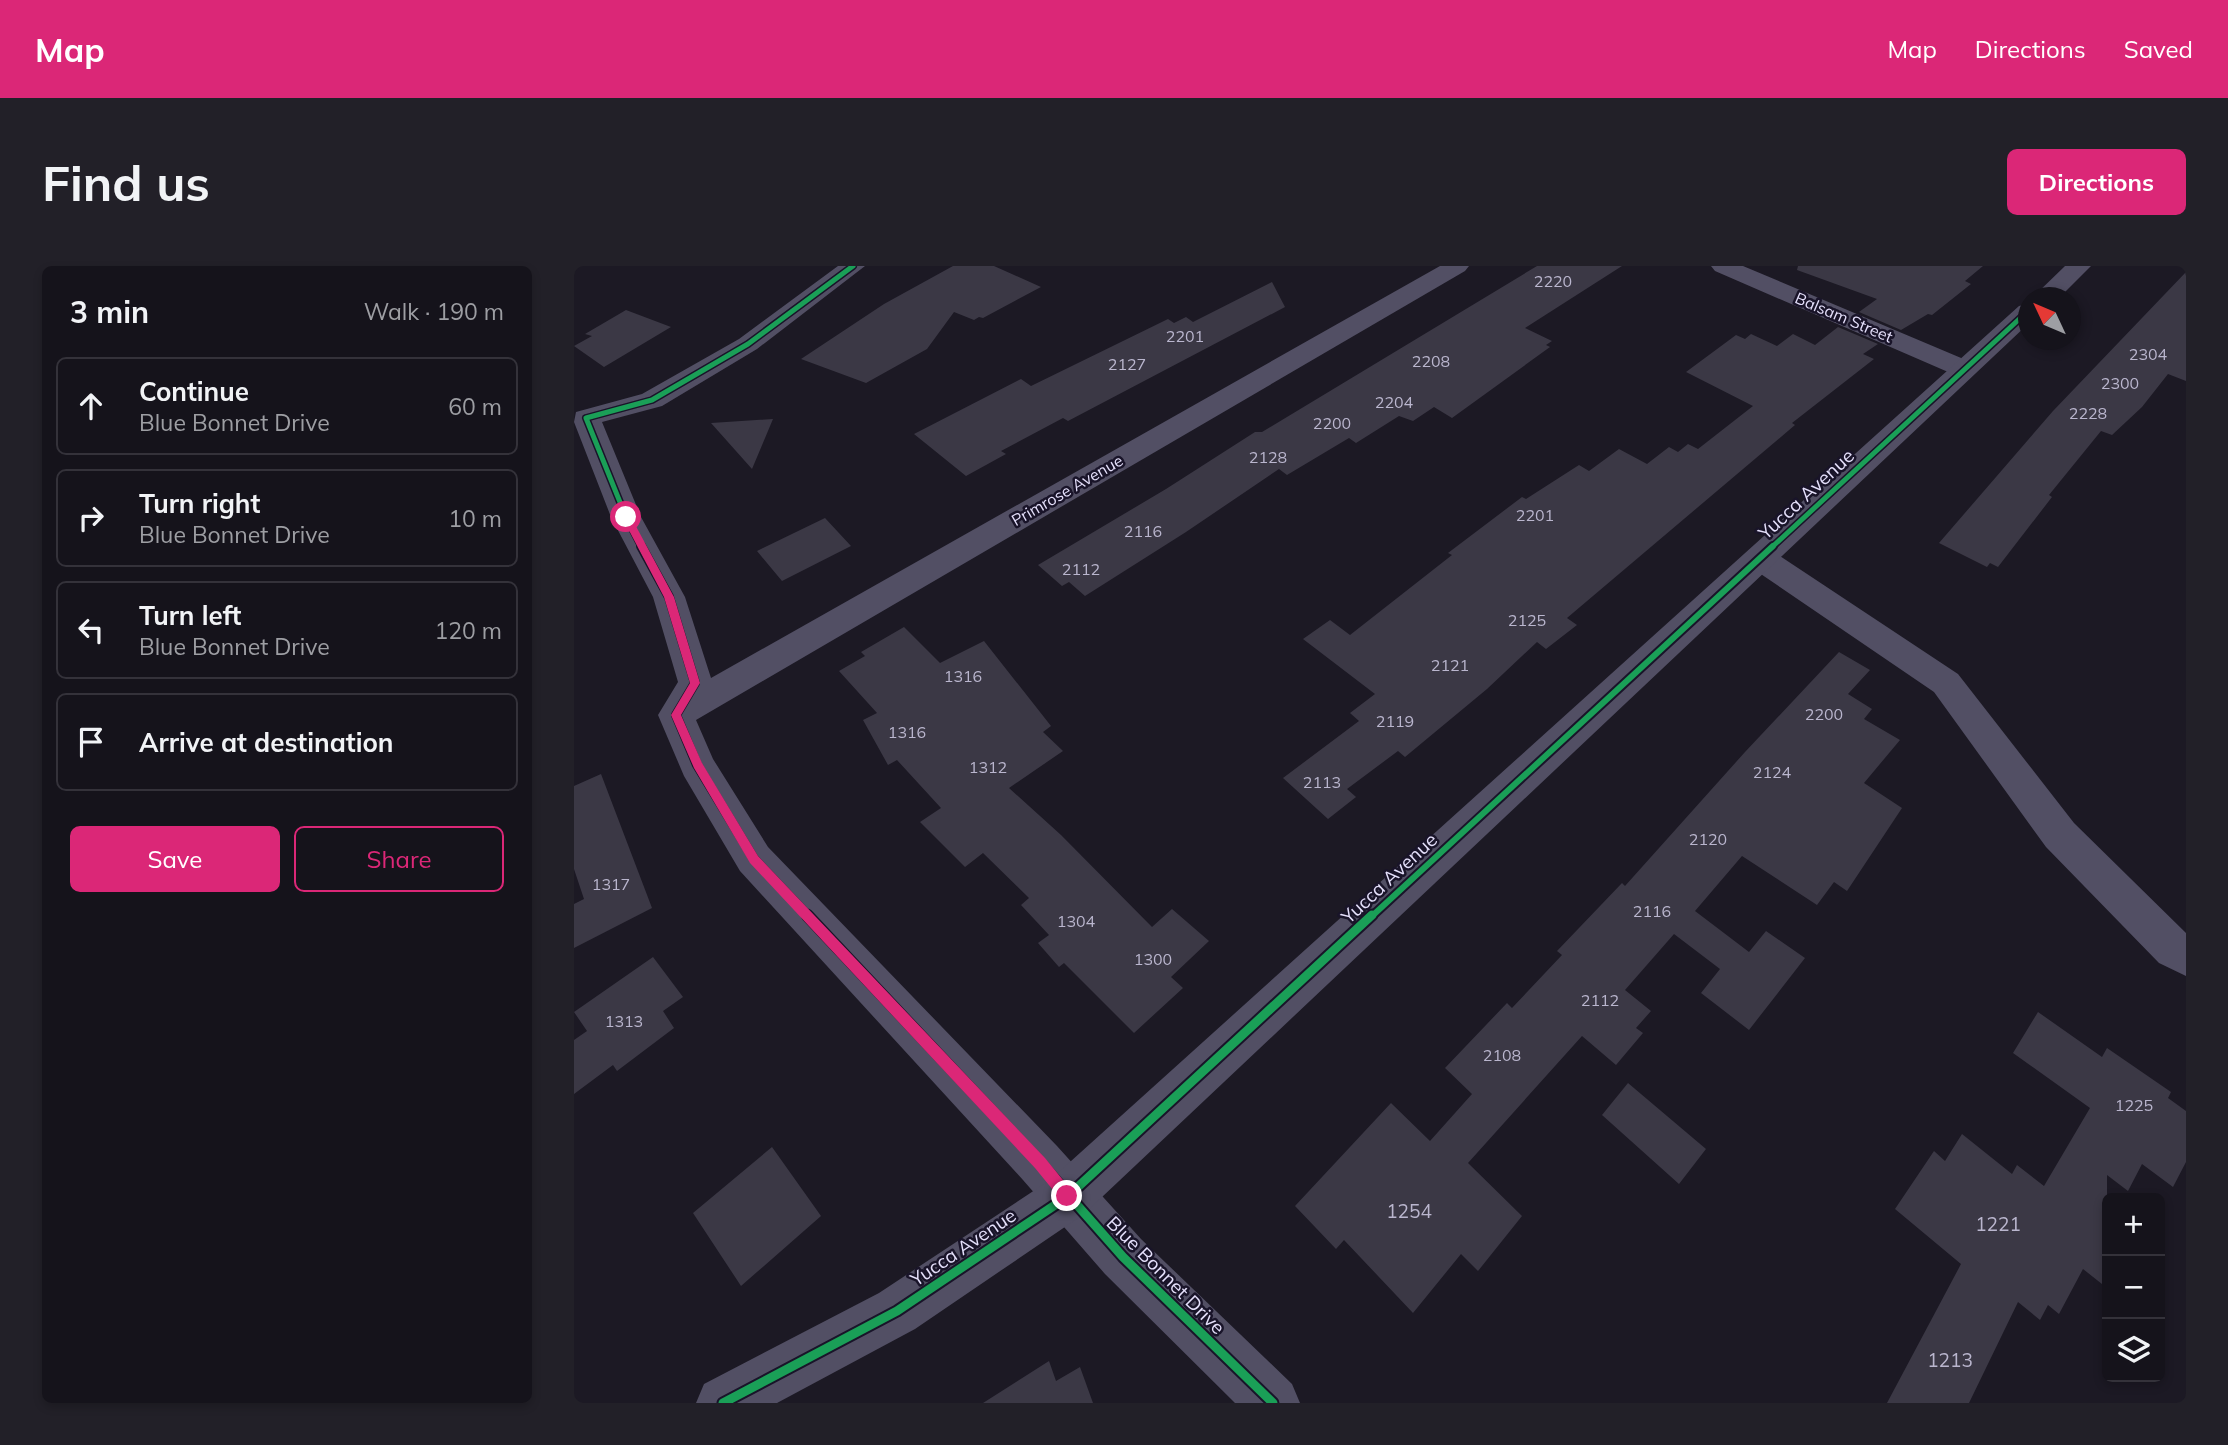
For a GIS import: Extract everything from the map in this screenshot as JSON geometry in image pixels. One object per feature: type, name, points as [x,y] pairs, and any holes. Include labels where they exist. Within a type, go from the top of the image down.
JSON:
[{"type":"street","points":[[676,715],[695,683],[669,597],[626,517],[586,430],[652,400],[748,344],[853,266]]},
{"type":"street","name":"Primrose Avenue","points":[[676,715],[1457,266]]},
{"type":"street","name":"Balsam Street","points":[[1723,266],[1964,369]]},
{"type":"street","points":[[2056,287],[2079,266]]},
{"type":"street","name":"Yucca Avenue","points":[[723,1403],[897,1311],[1067,1196],[2018,320]]},
{"type":"street","points":[[1760,558],[1946,683],[2060,835],[2174,949],[2186,957]]},
{"type":"street","name":"Blue Bonnet Drive","points":[[676,715],[697,765],[754,859],[1040,1163],[1067,1196],[1186,1319],[1273,1403]]},
{"type":"building","points":[[953,266],[994,266],[1041,287],[983,318],[974,320],[954,312],[927,349],[866,383],[801,359],[884,304]]},
{"type":"building","points":[[1537,266],[1622,266],[1525,328],[1552,341],[1546,345],[1550,347],[1452,418],[1434,407],[1413,421],[1399,416],[1356,443],[1349,438],[1287,475],[1279,469],[1085,596],[1069,582],[1062,586],[1038,565],[1255,432],[1262,432]]},
{"type":"building","points":[[1798,266],[1983,266],[1965,281],[1971,284],[1932,315],[1928,314],[1901,330],[1859,312],[1877,299],[1797,270]]},
{"type":"building","points":[[2186,272],[2186,381],[2168,374],[2142,407],[2112,435],[2101,431],[2049,495],[2052,497],[1998,567],[1990,563],[1987,567],[1939,543],[2053,411]]},
{"type":"building","points":[[1272,282],[1285,307],[1068,421],[1063,418],[1001,451],[1006,454],[966,476],[914,434],[1021,379],[1031,386],[1168,319],[1174,323],[1186,317],[1193,322]]},
{"type":"building","points":[[626,310],[671,327],[604,367],[574,346],[592,336],[585,334]]},
{"type":"building","points":[[1838,327],[1878,344],[1863,354],[1874,359],[1792,423],[1795,425],[1567,618],[1577,625],[1546,649],[1537,642],[1487,689],[1405,757],[1398,751],[1347,789],[1356,797],[1328,819],[1283,778],[1359,721],[1350,713],[1375,694],[1303,639],[1330,620],[1350,635],[1452,555],[1448,553],[1522,497],[1526,499],[1579,465],[1589,471],[1619,449],[1647,464],[1669,447],[1678,452],[1688,444],[1698,449],[1753,406],[1686,372],[1736,335],[1745,339],[1751,334],[1777,346],[1793,334],[1815,345]]},
{"type":"building","points":[[773,419],[752,469],[711,423]]},
{"type":"building","points":[[825,518],[851,546],[782,581],[757,551]]},
{"type":"building","points":[[904,627],[940,663],[984,641],[1051,726],[1043,732],[1063,751],[1009,788],[1061,835],[1152,927],[1172,909],[1209,941],[1171,977],[1183,988],[1134,1033],[1064,963],[1059,967],[1038,943],[1049,935],[1021,905],[1029,898],[983,853],[965,867],[920,822],[941,808],[897,760],[888,765],[863,720],[877,713],[839,671],[865,656],[861,652]]},
{"type":"building","points":[[1839,652],[1870,670],[1848,694],[1872,709],[1864,719],[1900,740],[1864,783],[1902,808],[1847,891],[1834,882],[1817,905],[1742,856],[1695,911],[1749,952],[1766,931],[1805,958],[1749,1030],[1701,993],[1720,969],[1674,934],[1625,990],[1651,1011],[1636,1028],[1643,1033],[1616,1065],[1582,1036],[1468,1163],[1522,1216],[1478,1271],[1461,1254],[1413,1313],[1344,1240],[1336,1249],[1295,1206],[1391,1103],[1430,1141],[1472,1094],[1445,1068],[1507,1003],[1512,1008],[1562,955],[1557,951],[1622,883],[1625,886]]},
{"type":"building","points":[[601,774],[652,908],[574,948],[574,904],[584,899],[574,869],[574,786]]},
{"type":"building","points":[[653,957],[683,997],[663,1011],[674,1028],[617,1071],[613,1065],[574,1094],[574,1040],[587,1031],[574,1012]]},
{"type":"building","points":[[2038,1012],[2102,1057],[2107,1048],[2171,1092],[2168,1098],[2186,1111],[2186,1162],[2173,1187],[2142,1164],[2128,1191],[2107,1175],[2107,1193],[2102,1193],[2102,1284],[2083,1269],[2059,1314],[2048,1305],[2040,1320],[2018,1302],[1969,1403],[1887,1403],[1961,1264],[1895,1209],[1934,1151],[1945,1161],[1962,1134],[2012,1174],[2017,1165],[2044,1186],[2090,1108],[2013,1053]]},
{"type":"building","points":[[1628,1083],[1706,1149],[1679,1184],[1602,1115]]},
{"type":"building","points":[[772,1147],[821,1216],[741,1286],[693,1213]]},
{"type":"building","points":[[1049,1361],[1056,1381],[1080,1367],[1093,1403],[983,1403]]},
{"type":"cycle path","points":[[853,266],[748,344],[652,400],[586,418],[626,517],[669,597],[695,683],[676,715],[697,765],[754,859],[1040,1163],[1123,1257],[1273,1403]]},
{"type":"cycle path","points":[[723,1403],[897,1311],[1067,1197],[2018,320]]},
{"type":"route","points":[[626,517],[669,597],[695,683],[676,715],[697,765],[754,859],[1040,1163],[1067,1196]]}]
